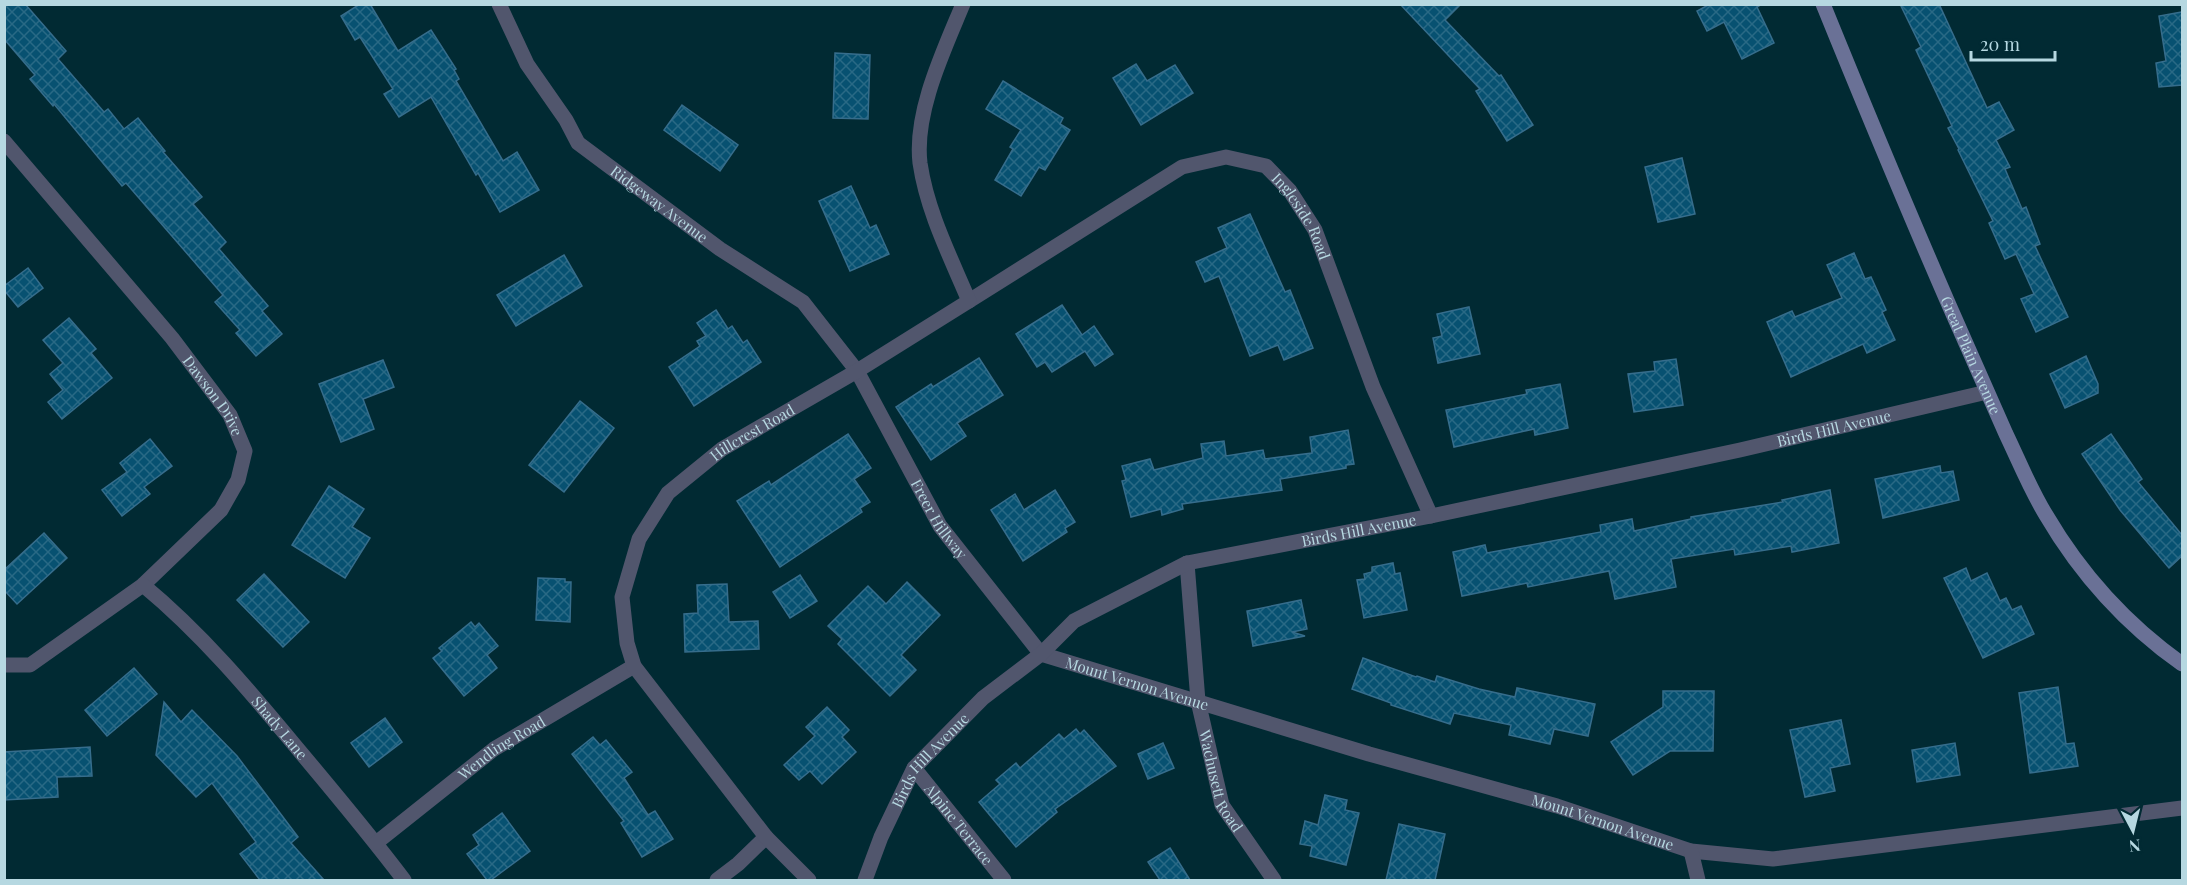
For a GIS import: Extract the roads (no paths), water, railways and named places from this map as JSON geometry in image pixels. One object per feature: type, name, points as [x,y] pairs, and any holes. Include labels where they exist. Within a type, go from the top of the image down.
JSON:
[{"type":"main road","name":"Great Plain Avenue","points":[[1823,4],[1880,147],[2028,482],[2063,543],[2081,567],[2131,622],[2182,664]]},
{"type":"street","name":"Ridgeway Avenue","points":[[499,4],[527,64],[566,120],[578,143],[720,249],[803,302],[857,371]]},
{"type":"street","points":[[963,4],[939,61],[922,119],[920,161],[934,221],[969,301]]},
{"type":"street","name":"Dawson Drive","points":[[4,141],[172,338],[230,415],[245,451],[238,480],[221,510],[143,585],[30,665],[4,665]]},
{"type":"street","name":"Ingleside Road","points":[[969,301],[1182,167],[1226,157],[1266,166],[1290,191],[1316,230],[1373,387],[1431,516]]},
{"type":"street","name":"Hillcrest Road","points":[[809,880],[766,837],[634,666],[627,643],[622,597],[639,539],[668,493],[722,449],[857,371],[969,301]]},
{"type":"street","name":"Freer Hillway","points":[[857,371],[940,526],[1041,654]]},
{"type":"street","name":"Birds Hill Avenue","points":[[865,880],[881,837],[914,768],[983,698],[1041,654],[1074,621],[1187,563],[1431,516],[1740,450],[1987,392]]},
{"type":"street","name":"Wachusett Road","points":[[1187,563],[1198,701],[1222,805],[1274,880]]},
{"type":"street","name":"Shady Lane","points":[[143,585],[178,614],[242,681],[404,880]]},
{"type":"street","name":"Mount Vernon Avenue","points":[[1041,654],[1369,754],[1557,806],[1691,851],[1773,859],[2182,808]]},
{"type":"street","name":"Wendling Road","points":[[376,843],[494,749],[634,666]]},
{"type":"street","name":"Alpine Terrace","points":[[914,768],[1005,880]]},
{"type":"street","points":[[717,880],[738,864],[766,837]]},
{"type":"street","points":[[1691,851],[1698,880]]}]
